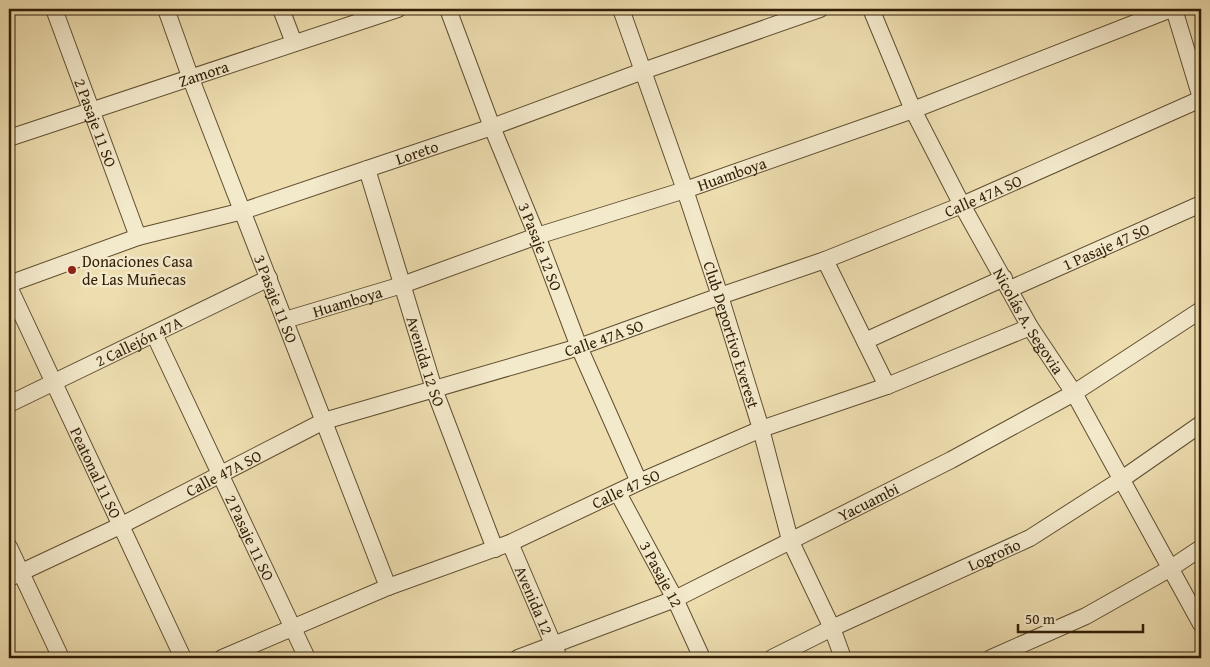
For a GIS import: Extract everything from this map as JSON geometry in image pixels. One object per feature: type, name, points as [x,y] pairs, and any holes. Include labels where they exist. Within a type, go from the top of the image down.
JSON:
[{"type":"street","name":"2 Pasaje 11 SO","points":[[54,9],[138,237]]},
{"type":"street","name":"3 Pasaje 11 SO","points":[[166,9],[191,79],[388,587]]},
{"type":"street","points":[[281,9],[294,43]]},
{"type":"street","name":"3 Pasaje 12 SO","points":[[448,9],[492,127],[537,236],[579,347],[639,482]]},
{"type":"street","name":"Club Deportivo Everest","points":[[621,9],[720,296],[761,429],[790,540],[832,628],[843,658]]},
{"type":"street","name":"Loreto","points":[[9,285],[138,237],[243,212],[492,127],[643,71],[820,9]]},
{"type":"street","name":"Nicolás A. Segovia","points":[[871,9],[912,110],[962,205],[1030,327],[1074,394],[1201,624]]},
{"type":"street","points":[[1172,9],[1201,99]]},
{"type":"street","name":"Huamboya","points":[[285,320],[402,285],[537,236],[685,190],[912,110],[1172,9]]},
{"type":"street","name":"Zamora","points":[[9,138],[191,79],[389,10]]},
{"type":"street","name":"Calle 47A SO","points":[[14,575],[122,525],[324,421],[579,347],[825,260],[962,205],[1201,99]]},
{"type":"street","name":"Avenida 12 SO","points":[[367,169],[434,389],[502,546]]},
{"type":"street","name":"1 Pasaje 47 SO","points":[[865,341],[1201,204]]},
{"type":"street","points":[[825,260],[886,386]]},
{"type":"street","name":"2 Callejón 47A","points":[[9,404],[269,278]]},
{"type":"street","name":"Peatonal 11 SO","points":[[9,285],[52,382],[122,525],[183,658]]},
{"type":"street","name":"Yacuambi","points":[[518,658],[557,652],[674,599],[951,460],[1074,394],[1201,310]]},
{"type":"street","name":"Calle 47 SO","points":[[222,658],[294,629],[388,587],[502,546],[639,482],[761,429],[886,386],[1030,327]]},
{"type":"street","name":"2 Pasaje 11 SO","points":[[154,334],[307,658]]},
{"type":"street","name":"Logroño","points":[[772,658],[832,628],[1030,538],[1122,479],[1201,424]]},
{"type":"street","name":"3 Pasaje 12","points":[[618,493],[674,599],[702,658]]},
{"type":"street","name":"Avenida 12","points":[[502,546],[557,652]]},
{"type":"street","points":[[9,547],[14,575],[61,658]]},
{"type":"street","points":[[991,658],[1086,616],[1171,568],[1201,548]]},
{"type":"place","name":"Donaciones Casa de Las Muñecas","points":[[72,270]]}]
